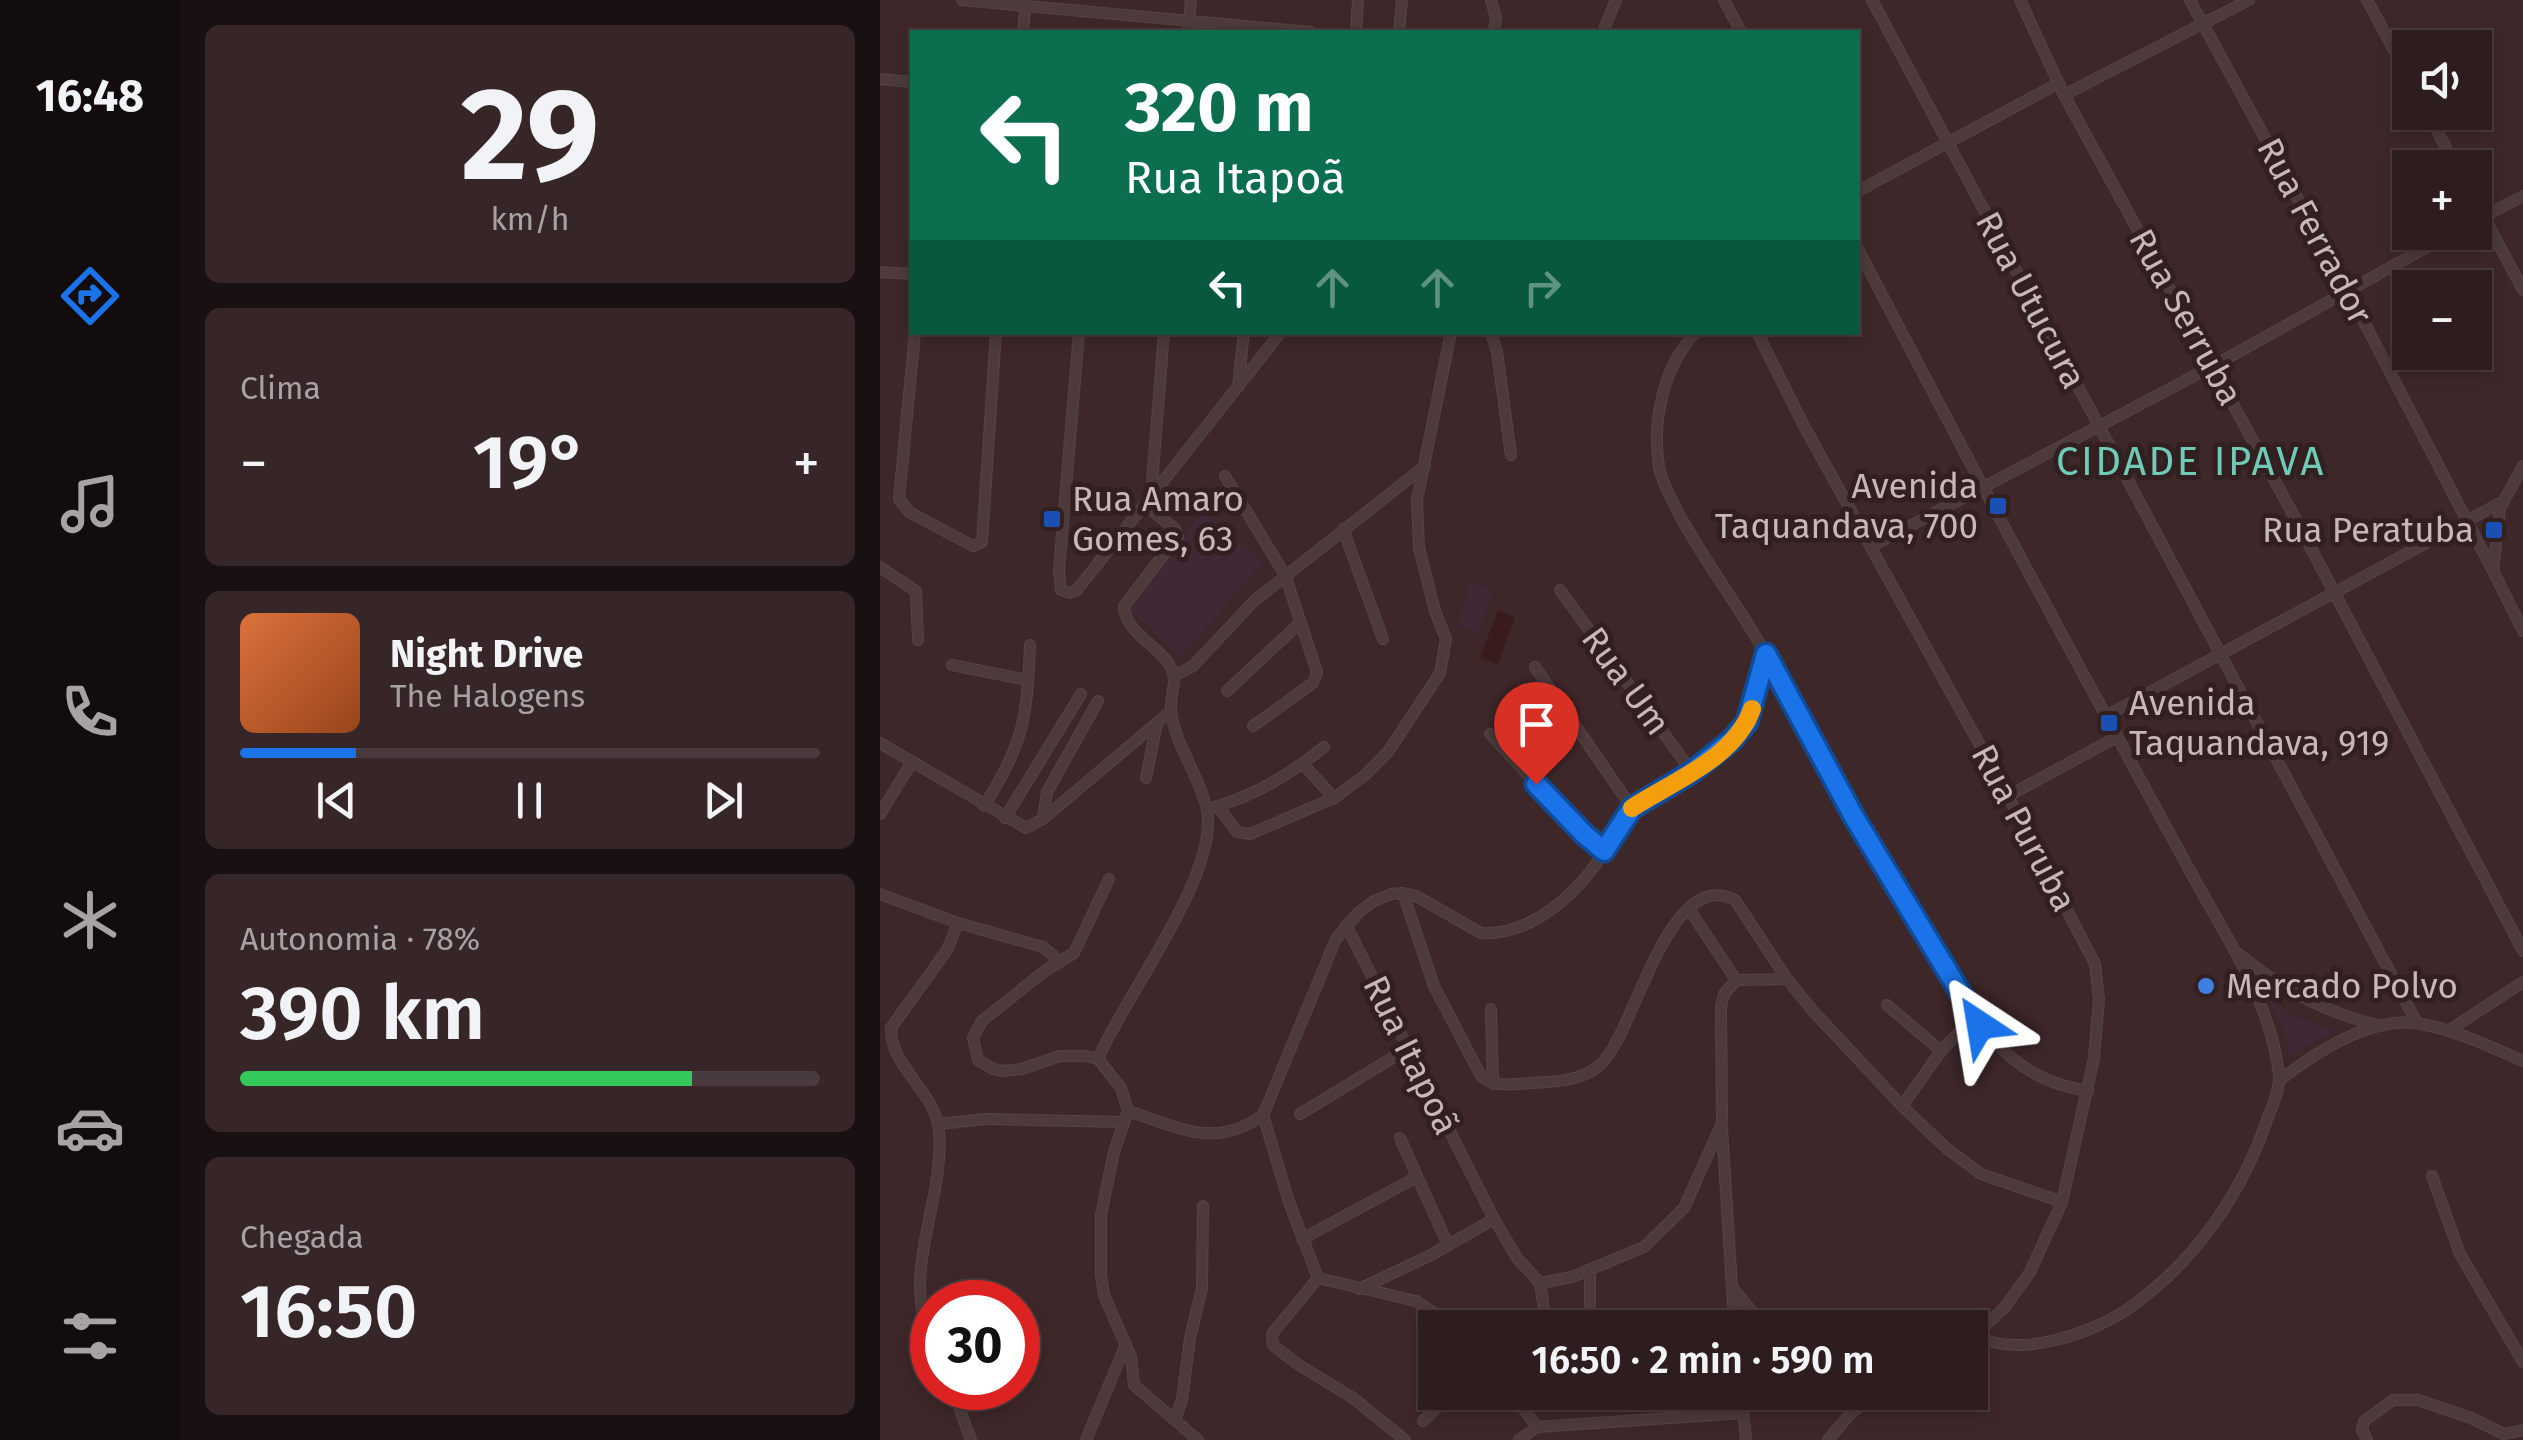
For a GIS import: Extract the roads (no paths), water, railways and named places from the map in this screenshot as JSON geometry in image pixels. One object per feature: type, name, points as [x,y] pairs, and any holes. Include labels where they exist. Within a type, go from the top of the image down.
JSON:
[{"type":"street","points":[[962,0],[1026,3],[1189,27],[1262,30]]},
{"type":"street","points":[[1189,27],[1191,0]]},
{"type":"street","points":[[1356,30],[1358,0]]},
{"type":"street","points":[[1399,30],[1402,0]]},
{"type":"street","points":[[1491,0],[1496,18],[1494,30]]},
{"type":"street","points":[[1605,30],[1616,0]]},
{"type":"street","points":[[1724,0],[1740,30]]},
{"type":"street","name":"Rua Utucura","points":[[1872,0],[2417,1022]]},
{"type":"street","name":"Rua Serruba","points":[[2020,0],[2064,96],[2213,366],[2523,951]]},
{"type":"street","name":"Rua Ferrador","points":[[2190,0],[2348,291],[2523,631]]},
{"type":"street","points":[[2064,96],[2249,0]]},
{"type":"street","points":[[2366,0],[2392,47]]},
{"type":"street","points":[[1022,30],[1026,3]]},
{"type":"street","points":[[880,80],[910,82]]},
{"type":"street","points":[[1860,189],[2058,83]]},
{"type":"street","points":[[2492,212],[2523,196]]},
{"type":"street","points":[[2492,240],[2523,290]]},
{"type":"street","points":[[1872,546],[2213,366],[2422,250]]},
{"type":"street","points":[[1860,253],[2117,737],[2235,950],[2268,1029],[2280,1080],[2258,1148],[2235,1194],[2192,1251],[2145,1297],[2120,1316],[2073,1335],[2003,1345],[1988,1342]]},
{"type":"street","points":[[880,272],[910,274]]},
{"type":"street","points":[[915,335],[899,492],[902,507],[973,546],[982,542],[996,335]]},
{"type":"street","points":[[1079,335],[1059,570],[1064,593],[1076,591],[1279,335]]},
{"type":"street","points":[[1164,335],[1148,501],[1178,536],[1124,606],[1124,613],[1130,626],[1164,660],[1174,676],[1171,711],[1212,808],[1237,832],[1250,834],[1334,798],[1388,752],[1440,673],[1446,638],[1419,548],[1418,500],[1452,335]]},
{"type":"street","points":[[1238,388],[1244,335]]},
{"type":"street","points":[[1492,335],[1510,455]]},
{"type":"street","points":[[1694,335],[1675,360],[1666,381],[1657,435],[1660,470],[1695,544],[1766,654],[1854,817],[1974,1017],[2033,1075],[2054,1085],[2088,1092]]},
{"type":"street","name":"Rua Puruba","points":[[1758,335],[2095,964],[2098,1024],[2088,1092],[2062,1202],[2030,1272],[1988,1323]]},
{"type":"street","points":[[1174,676],[1193,666],[1242,612],[1424,466]]},
{"type":"street","points":[[2493,570],[2502,502],[2523,466]]},
{"type":"street","points":[[1224,476],[1285,576],[1317,672],[1316,678],[1253,726]]},
{"type":"street","points":[[2106,716],[2502,502]]},
{"type":"street","points":[[1343,529],[1384,638]]},
{"type":"street","points":[[880,567],[916,591],[918,640]]},
{"type":"street","name":"Rua Um","points":[[1560,590],[1692,772]]},
{"type":"street","points":[[1227,691],[1301,622]]},
{"type":"street","points":[[984,806],[1008,768],[1024,728],[1030,645]]},
{"type":"street","points":[[938,1124],[985,1119],[1125,1117],[1211,1136],[1237,1130],[1263,1115],[1324,967],[1346,925],[1374,901],[1391,894],[1416,896],[1481,933],[1516,926],[1554,907],[1580,886],[1632,808],[1692,772],[1732,740],[1747,722],[1766,654]]},
{"type":"street","points":[[952,664],[1028,680]]},
{"type":"street","points":[[1535,667],[1632,808]]},
{"type":"street","points":[[1005,818],[1082,694]]},
{"type":"street","points":[[1042,819],[1044,798],[1098,701]]},
{"type":"street","points":[[880,743],[1026,828],[1042,819],[1171,711]]},
{"type":"street","points":[[1146,778],[1157,722]]},
{"type":"street","points":[[1490,734],[1604,851]]},
{"type":"street","points":[[2008,796],[2117,737]]},
{"type":"street","points":[[1212,808],[1234,802],[1324,748]]},
{"type":"street","points":[[880,814],[912,762]]},
{"type":"street","points":[[1303,764],[1334,798]]},
{"type":"street","points":[[1098,1059],[1172,926],[1200,862],[1212,808]]},
{"type":"street","points":[[1108,879],[1074,953],[982,1020],[973,1038],[975,1055],[983,1065],[1003,1071],[1074,1054],[1098,1059],[1118,1081],[1125,1117],[1108,1178],[1100,1232],[1104,1295],[1131,1357],[1134,1385]]},
{"type":"street","points":[[880,894],[1043,948],[1055,956],[1055,965]]},
{"type":"street","points":[[1403,894],[1434,986],[1481,1076],[1493,1084],[1570,1080],[1600,1065],[1616,1045],[1656,955],[1689,909],[1711,896],[1724,894],[1735,900],[1787,979],[1902,1106],[1980,1174],[2062,1202]]},
{"type":"street","points":[[1689,909],[1736,980]]},
{"type":"street","points":[[920,1280],[939,1152],[938,1124],[930,1103],[895,1049],[891,1028],[947,950],[958,923]]},
{"type":"street","name":"Rua Itapoã","points":[[1346,925],[1494,1218],[1518,1258],[1540,1282]]},
{"type":"street","points":[[2235,950],[2289,990],[2345,1017],[2379,1025],[2417,1022],[2523,1061]]},
{"type":"street","points":[[1734,1310],[1722,1123],[1721,1006],[1729,986],[1736,980],[1787,979]]},
{"type":"street","points":[[2448,1031],[2523,982]]},
{"type":"street","points":[[1888,1005],[1941,1051]]},
{"type":"street","points":[[1491,1008],[1493,1084]]},
{"type":"street","points":[[1902,1106],[1941,1051],[1974,1017]]},
{"type":"street","points":[[2280,1080],[2328,1049],[2379,1025]]},
{"type":"street","points":[[1300,1114],[1407,1049]]},
{"type":"street","points":[[1263,1115],[1318,1278]]},
{"type":"street","points":[[1544,1310],[1540,1282],[1590,1270],[1644,1247],[1667,1228],[1684,1208],[1722,1123]]},
{"type":"street","points":[[1400,1138],[1448,1246]]},
{"type":"street","points":[[2432,1176],[2460,1254],[2523,1362]]},
{"type":"street","points":[[1302,1239],[1417,1177]]},
{"type":"street","points":[[1176,1417],[1202,1288],[1204,1206]]},
{"type":"street","points":[[1359,1290],[1448,1246],[1494,1218]]},
{"type":"street","points":[[1590,1270],[1590,1310]]},
{"type":"street","points":[[1318,1278],[1416,1302],[1429,1310]]},
{"type":"street","points":[[1318,1278],[1272,1334],[1273,1345],[1298,1366],[1353,1398],[1405,1440]]},
{"type":"street","points":[[1732,1287],[1752,1310]]},
{"type":"street","points":[[1086,1440],[1126,1344]]},
{"type":"street","points":[[1109,1385],[1134,1385],[1176,1417],[1198,1440]]},
{"type":"street","points":[[2367,1440],[2362,1430],[2364,1421],[2393,1400],[2418,1400],[2504,1434],[2523,1430]]},
{"type":"street","points":[[960,1410],[971,1440]]},
{"type":"street","points":[[1423,1421],[1434,1410]]},
{"type":"street","points":[[1524,1410],[1536,1428]]},
{"type":"street","points":[[1743,1410],[1746,1440]]},
{"type":"street","points":[[1828,1440],[1858,1410]]},
{"type":"street","points":[[1519,1440],[1536,1428],[1743,1413]]},
{"type":"place","name":"Avenida Taquandava, 700","points":[[1998,506]]},
{"type":"place","name":"Rua Amaro Gomes, 63","points":[[1052,519]]},
{"type":"place","name":"Rua Peratuba","points":[[2494,530]]},
{"type":"place","name":"Avenida Taquandava, 919","points":[[2109,723]]},
{"type":"place","name":"Mercado Polvo","points":[[2206,986]]},
{"type":"district","name":"CIDADE IPAVA","points":[[2191,461]]}]
